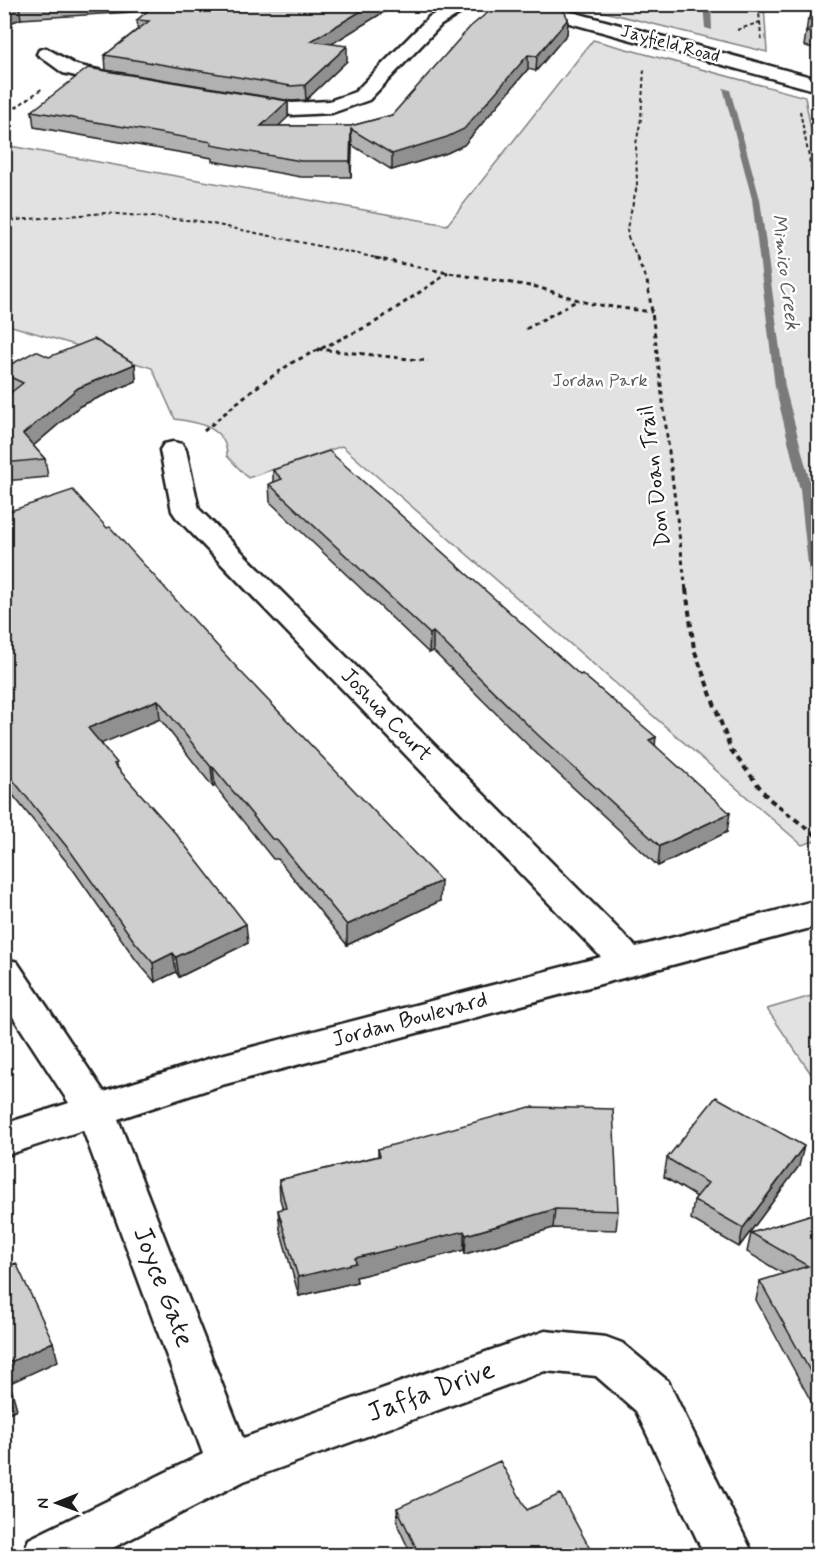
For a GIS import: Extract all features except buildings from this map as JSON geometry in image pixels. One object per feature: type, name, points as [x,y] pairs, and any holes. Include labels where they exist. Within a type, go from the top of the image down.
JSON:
[{"type":"street","points":[[221,97],[292,109],[332,107],[362,96],[435,21],[466,4]]},
{"type":"street","name":"Jayfield Road","points":[[520,4],[819,85]]},
{"type":"street","points":[[46,54],[70,69],[103,78],[150,86]]},
{"type":"street","name":"Joshua Court","points":[[173,450],[186,511],[628,962]]},
{"type":"street","name":"Jordan Boulevard","points":[[4,1140],[221,1070],[819,913]]},
{"type":"street","name":"Joyce Gate","points":[[4,972],[95,1110],[230,1464]]},
{"type":"street","name":"Jaffa Drive","points":[[46,1556],[230,1464],[544,1351],[606,1358],[652,1396],[730,1556]]},
{"type":"path","name":"Don Doan Trail","points":[[658,41],[642,75],[641,119],[636,144],[637,186],[627,228],[628,237],[647,281],[652,312],[671,480],[694,649],[731,750],[768,798],[819,837]]},
{"type":"path","points":[[4,116],[70,69]]},
{"type":"path","points":[[4,221],[58,215],[97,214],[177,219],[448,273],[537,287],[578,300],[652,312]]},
{"type":"path","points":[[173,450],[209,428],[250,391],[292,362],[374,323],[448,273]]},
{"type":"path","points":[[526,329],[578,300]]},
{"type":"path","points":[[317,349],[428,361]]},
{"type":"green space","points":[[576,5],[764,5],[767,52]]},
{"type":"green space","name":"Jordan Park","points":[[593,40],[805,97],[818,168],[818,840],[802,845],[342,446],[248,478],[227,456],[226,446],[217,433],[193,422],[175,419],[152,368],[5,324],[4,145],[447,225]]},
{"type":"green space","points":[[818,994],[818,1084],[767,1009]]},
{"type":"waterway","name":"Mimico Creek","points":[[707,4],[709,28]]},
{"type":"waterway","name":"Mimico Creek","points":[[726,90],[756,199],[780,387],[806,490],[818,603]]}]
